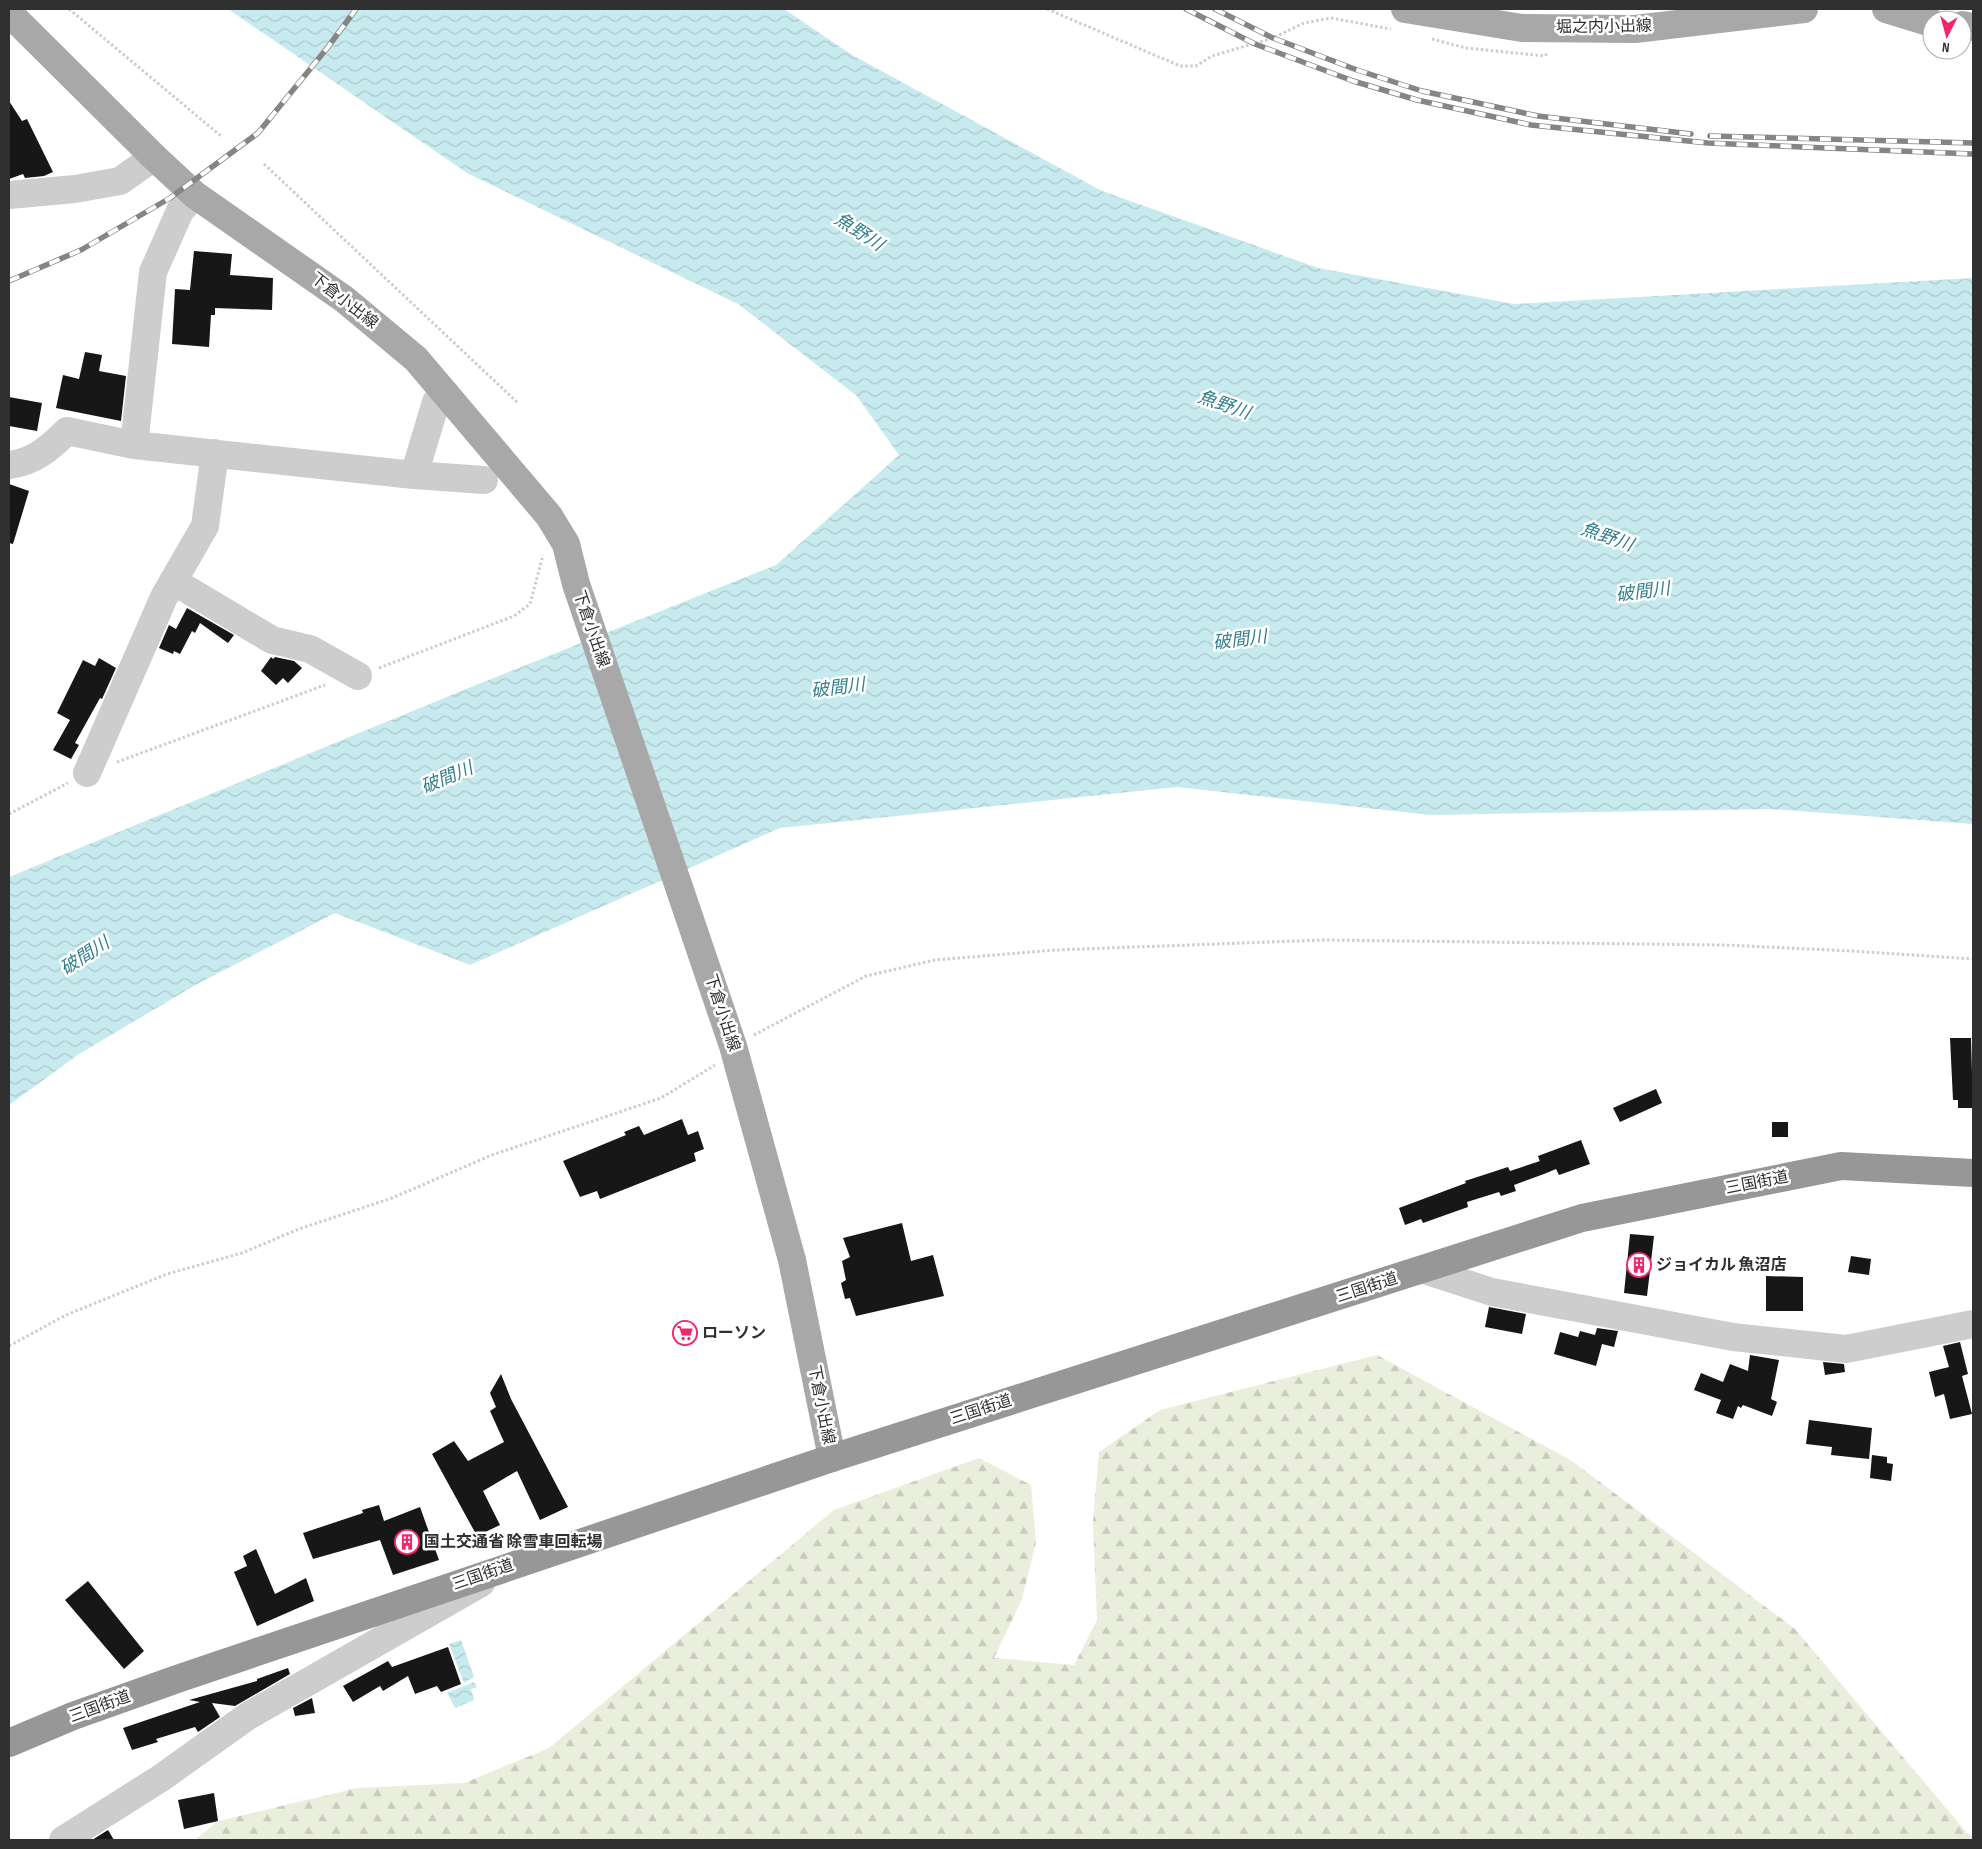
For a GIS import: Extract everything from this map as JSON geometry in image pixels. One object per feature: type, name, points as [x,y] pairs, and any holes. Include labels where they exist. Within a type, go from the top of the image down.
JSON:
[{"type":"highway","name":"三国街道","points":[[9,1743],[73,1716],[180,1678],[832,1458],[1582,1218],[1841,1166],[1973,1172]]},
{"type":"main road","name":"堀之内小出線","points":[[1407,9],[1522,28],[1635,29],[1804,9]]},
{"type":"main road","points":[[1886,9],[1922,20]]},
{"type":"main road","name":"下倉小出線","points":[[9,13],[154,157],[195,195],[344,299],[416,359],[549,516],[566,544],[576,584],[732,1043],[792,1260],[832,1458]]},
{"type":"street","points":[[9,195],[75,189],[120,182],[154,157]]},
{"type":"street","points":[[134,445],[153,272],[180,211],[195,195]]},
{"type":"street","points":[[414,475],[436,402],[446,394]]},
{"type":"street","points":[[9,466],[46,452],[67,431],[134,445],[414,475],[484,480]]},
{"type":"street","points":[[87,773],[164,597],[205,526],[214,453]]},
{"type":"street","points":[[173,581],[272,640],[310,648],[358,676]]},
{"type":"street","points":[[1424,1270],[1492,1292],[1733,1338],[1846,1349],[1973,1324]]},
{"type":"street","points":[[63,1840],[161,1778],[248,1716],[513,1565]]},
{"type":"path","points":[[69,9],[221,136]]},
{"type":"path","points":[[1046,9],[1180,66],[1196,66],[1212,56],[1273,38],[1304,23],[1331,18],[1400,31],[1407,9]]},
{"type":"path","points":[[264,164],[518,403]]},
{"type":"path","points":[[9,814],[87,773],[333,682],[358,676],[514,616],[530,604],[545,548],[549,516]]},
{"type":"path","points":[[9,1346],[66,1316],[167,1274],[242,1253],[299,1229],[392,1198],[492,1155],[661,1098],[732,1043],[866,976],[936,960],[1055,950],[1323,940],[1724,945],[1973,959]]},
{"type":"green space","points":[[1377,1355],[1572,1461],[1795,1629],[1967,1833],[1973,1836],[1973,1840],[195,1840],[218,1821],[357,1788],[464,1783],[549,1748],[834,1510],[979,1458],[1031,1485],[1036,1543],[1022,1599],[994,1658],[1074,1665],[1097,1620],[1093,1521],[1099,1452],[1160,1410]]},
{"type":"water","points":[[228,9],[784,9],[852,55],[1102,191],[1318,268],[1514,304],[1973,278],[1973,824],[1770,809],[1430,815],[1177,787],[780,828],[470,965],[335,913],[197,984],[79,1054],[9,1105],[9,877],[476,685],[776,565],[899,455],[857,396],[738,304],[467,173]]},
{"type":"water","points":[[461,1640],[474,1677],[464,1683],[449,1644]]},
{"type":"water","points":[[474,1682],[477,1687],[471,1689],[474,1700],[455,1708],[447,1693]]},
{"type":"building","points":[[9,101],[22,121],[27,119],[53,172],[44,176],[25,178],[23,174],[9,179]]},
{"type":"building","points":[[194,251],[232,254],[230,275],[273,278],[272,310],[215,308],[215,315],[211,315],[209,347],[172,344],[175,289],[190,290]]},
{"type":"building","points":[[85,352],[102,355],[99,371],[126,376],[121,421],[56,408],[63,375],[79,379]]},
{"type":"building","points":[[9,397],[42,403],[37,431],[9,426]]},
{"type":"building","points":[[9,484],[29,491],[13,544],[9,543]]},
{"type":"building","points":[[187,608],[234,635],[228,643],[200,623],[195,633],[192,631],[180,654],[174,651],[173,654],[159,648],[169,625],[176,629]]},
{"type":"building","points":[[271,657],[273,659],[275,657],[294,661],[302,668],[288,683],[283,678],[276,685],[261,671]]},
{"type":"building","points":[[99,658],[116,668],[102,699],[100,698],[75,743],[79,745],[71,759],[53,750],[70,720],[57,713],[83,660],[95,666]]},
{"type":"building","points":[[1950,1038],[1971,1038],[1973,1108],[1958,1108],[1958,1100],[1953,1100]]},
{"type":"building","points":[[1656,1089],[1662,1103],[1620,1122],[1613,1108]]},
{"type":"building","points":[[682,1119],[688,1135],[698,1131],[704,1149],[694,1153],[696,1161],[600,1199],[597,1191],[580,1197],[563,1161],[626,1135],[624,1132],[639,1126],[644,1135]]},
{"type":"building","points":[[1772,1122],[1788,1122],[1788,1137],[1772,1137]]},
{"type":"building","points":[[1581,1140],[1590,1164],[1559,1175],[1556,1169],[1544,1174],[1538,1156]]},
{"type":"building","points":[[1540,1161],[1544,1174],[1514,1185],[1516,1191],[1501,1196],[1499,1192],[1467,1202],[1468,1207],[1423,1223],[1421,1219],[1405,1225],[1399,1208],[1466,1183],[1465,1181],[1508,1167],[1510,1171]]},
{"type":"building","points":[[902,1223],[911,1261],[933,1255],[944,1296],[856,1316],[850,1298],[845,1299],[841,1283],[846,1280],[842,1261],[850,1257],[843,1238]]},
{"type":"building","name":"ジョイカル 魚沼店","points":[[1630,1234],[1654,1236],[1647,1296],[1624,1293]]},
{"type":"building","points":[[1851,1256],[1871,1259],[1869,1275],[1848,1272]]},
{"type":"building","points":[[1766,1276],[1803,1277],[1803,1311],[1766,1311]]},
{"type":"building","points":[[1489,1307],[1526,1314],[1522,1334],[1485,1327]]},
{"type":"building","points":[[1597,1328],[1618,1331],[1614,1347],[1602,1344],[1596,1366],[1554,1354],[1560,1332],[1578,1337],[1580,1331],[1595,1335]]},
{"type":"building","points":[[1960,1342],[1968,1374],[1962,1376],[1972,1414],[1950,1419],[1944,1394],[1935,1397],[1929,1372],[1949,1367],[1943,1346]]},
{"type":"building","points":[[1750,1355],[1779,1360],[1771,1399],[1777,1402],[1772,1416],[1743,1405],[1741,1408],[1738,1406],[1733,1419],[1716,1413],[1721,1400],[1694,1390],[1701,1373],[1723,1382],[1730,1364],[1748,1371]]},
{"type":"building","points":[[1823,1362],[1844,1364],[1845,1372],[1825,1375]]},
{"type":"building","points":[[501,1374],[511,1399],[568,1507],[540,1520],[517,1471],[483,1491],[500,1525],[477,1536],[432,1454],[454,1441],[468,1461],[504,1442],[490,1411],[496,1407],[490,1393]]},
{"type":"building","points":[[1809,1420],[1872,1428],[1869,1459],[1831,1455],[1832,1447],[1806,1444]]},
{"type":"building","points":[[1872,1455],[1887,1457],[1887,1463],[1893,1464],[1891,1481],[1870,1478]]},
{"type":"building","points":[[379,1505],[384,1521],[420,1507],[439,1560],[393,1575],[380,1540],[313,1559],[303,1533],[363,1513],[362,1510]]},
{"type":"building","points":[[256,1549],[275,1594],[306,1578],[314,1601],[257,1626],[234,1572],[247,1566],[243,1556]]},
{"type":"building","points":[[88,1581],[144,1651],[124,1669],[65,1600]]},
{"type":"building","points":[[448,1647],[461,1684],[441,1692],[437,1686],[415,1694],[408,1676],[383,1691],[380,1686],[353,1702],[343,1686],[388,1661],[392,1667]]},
{"type":"building","points":[[288,1668],[290,1674],[235,1706],[212,1703],[220,1717],[198,1732],[195,1727],[156,1739],[158,1742],[132,1750],[123,1728],[200,1702],[189,1700],[257,1681],[257,1679]]},
{"type":"building","points":[[312,1698],[315,1713],[295,1716],[293,1708]]},
{"type":"building","points":[[214,1793],[218,1821],[184,1829],[178,1800]]},
{"type":"building","points":[[108,1830],[114,1840],[92,1840]]},
{"type":"railway","points":[[9,281],[81,250],[170,198],[258,133],[328,47],[356,9]]},
{"type":"railway","points":[[1186,9],[1255,44],[1353,81],[1417,100],[1531,125],[1708,143],[1973,154]]},
{"type":"railway","points":[[1215,9],[1273,38],[1357,70],[1422,91],[1538,116],[1691,134]]},
{"type":"railway","points":[[1710,136],[1973,143]]},
{"type":"place","name":"ジョイカル 魚沼店","points":[[1639,1265]]},
{"type":"place","name":"ローソン","points":[[685,1333]]},
{"type":"place","name":"国土交通省 除雪車回転場","points":[[407,1542]]},
{"type":"water label","name":"魚野川","points":[[859,232]]},
{"type":"water label","name":"魚野川","points":[[1224,405]]},
{"type":"water label","name":"魚野川","points":[[1607,537]]},
{"type":"water label","name":"破間川","points":[[1643,592]]},
{"type":"water label","name":"破間川","points":[[1240,640]]},
{"type":"water label","name":"破間川","points":[[838,688]]},
{"type":"water label","name":"破間川","points":[[447,778]]},
{"type":"water label","name":"破間川","points":[[85,956]]}]
